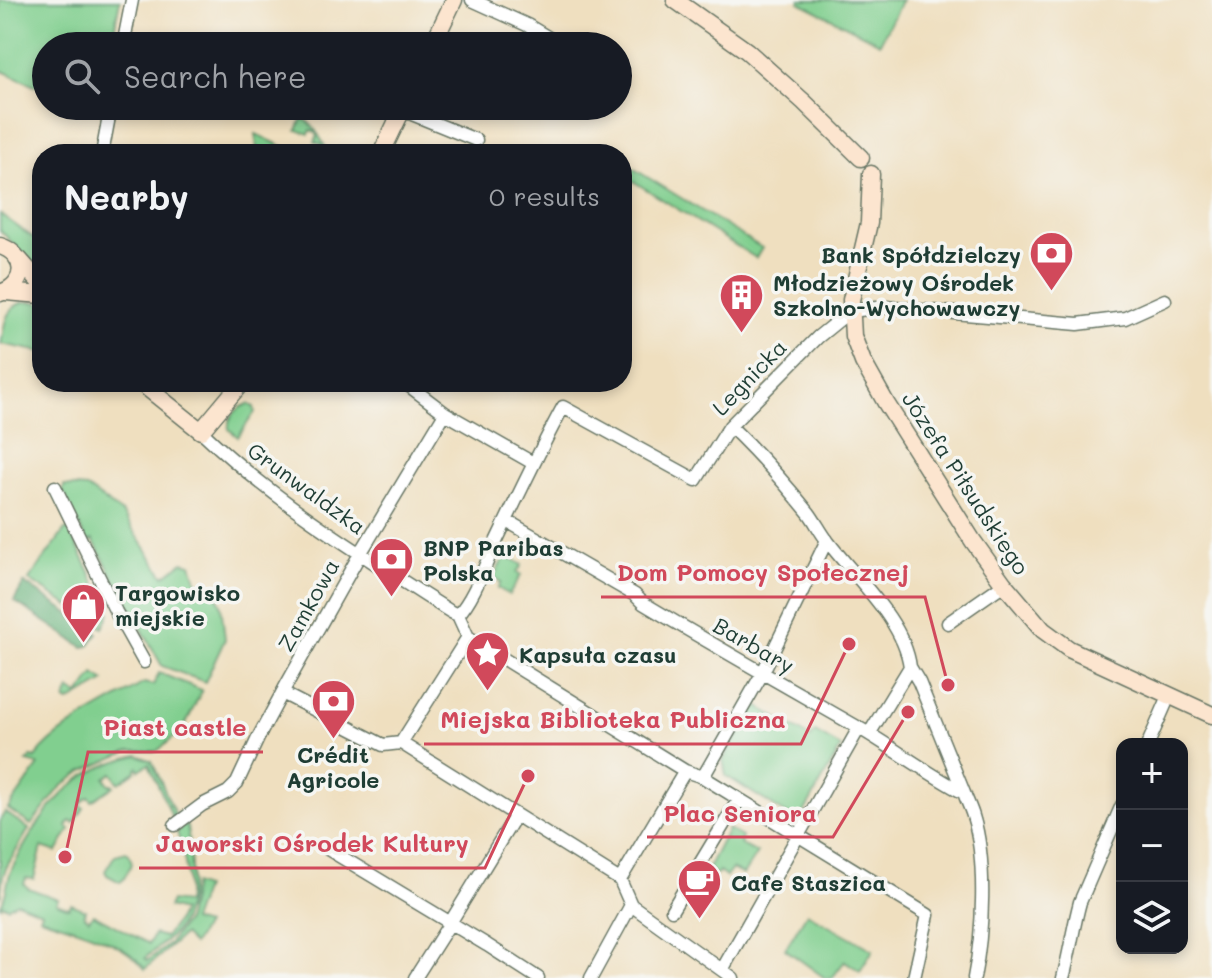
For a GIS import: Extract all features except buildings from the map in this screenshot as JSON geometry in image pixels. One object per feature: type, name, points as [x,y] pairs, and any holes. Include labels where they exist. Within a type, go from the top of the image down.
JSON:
[{"type":"street","points":[[126,32],[132,0]]},
{"type":"street","points":[[439,32],[454,0]]},
{"type":"street","points":[[472,0],[539,32]]},
{"type":"street","points":[[675,0],[747,51],[861,158]]},
{"type":"street","points":[[104,144],[108,120]]},
{"type":"street","points":[[386,144],[397,120]]},
{"type":"street","points":[[430,120],[476,140]]},
{"type":"street","points":[[871,174],[869,223],[850,311],[886,307],[1078,324],[1125,318],[1165,300]]},
{"type":"street","points":[[7,248],[32,275]]},
{"type":"street","points":[[3,292],[14,286],[21,268],[7,248]]},
{"type":"street","points":[[3,292],[32,287]]},
{"type":"street","name":"Legnicka","points":[[533,463],[563,407],[696,480],[730,426],[818,337],[850,311]]},
{"type":"street","name":"Józefa Piłsudskiego","points":[[850,311],[853,336],[863,362],[973,541],[1043,630],[1069,649],[1212,715]]},
{"type":"street","name":"Grunwaldzka","points":[[152,392],[271,492],[360,554],[458,615]]},
{"type":"street","points":[[201,431],[234,392]]},
{"type":"street","points":[[417,392],[445,413],[533,463],[478,582],[458,615],[468,637],[685,771],[703,777],[928,915],[914,978]]},
{"type":"street","name":"Zamkowa","points":[[175,825],[202,805],[228,792],[237,783],[282,693],[360,554],[445,413]]},
{"type":"street","points":[[730,426],[765,460],[811,516],[888,615],[908,652],[910,667],[919,682],[974,818],[981,860],[980,946],[974,978]]},
{"type":"street","points":[[55,487],[144,662]]},
{"type":"street","name":"Barbary","points":[[507,521],[964,793]]},
{"type":"street","points":[[703,777],[762,674],[827,540]]},
{"type":"street","points":[[948,623],[1004,584]]},
{"type":"street","points":[[401,743],[468,637]]},
{"type":"street","points":[[282,693],[383,745],[401,743],[620,880],[631,905],[727,974],[798,835],[864,731],[910,667]]},
{"type":"street","points":[[1151,738],[1169,696]]},
{"type":"street","points":[[620,880],[685,771]]},
{"type":"street","points":[[672,910],[739,799]]},
{"type":"street","points":[[1063,978],[1080,902],[1120,810]]},
{"type":"street","points":[[415,978],[516,815]]},
{"type":"street","points":[[323,846],[538,978]]},
{"type":"street","points":[[591,978],[631,905]]},
{"type":"green space","points":[[0,0],[120,0],[114,32],[32,32],[32,84],[0,70]]},
{"type":"green space","points":[[800,0],[902,0],[880,43]]},
{"type":"green space","points":[[302,120],[306,120],[318,134],[311,130],[309,134],[297,130]]},
{"type":"green space","points":[[256,134],[277,144],[256,144]]},
{"type":"green space","points":[[632,168],[762,248],[756,258],[632,180]]},
{"type":"green space","points":[[0,214],[32,237],[32,264],[0,230]]},
{"type":"green space","points":[[32,302],[32,350],[1,344],[8,314],[16,306]]},
{"type":"green space","points":[[248,404],[254,407],[255,412],[238,437],[229,429],[231,417]]},
{"type":"green space","points":[[64,486],[87,488],[122,513],[164,576],[183,562],[191,564],[202,588],[216,593],[221,605],[225,639],[205,682],[162,666],[93,540],[87,542],[63,492]]},
{"type":"green space","points":[[69,529],[110,613],[103,628],[29,580],[65,530]]},
{"type":"green space","points":[[506,555],[522,565],[517,573],[521,575],[509,595],[498,588],[501,582],[493,577]]},
{"type":"green space","points":[[24,583],[98,633],[89,646],[83,647],[14,601]]},
{"type":"green space","points":[[159,673],[202,690],[183,730],[157,751],[129,751],[81,772],[61,787],[31,825],[8,809],[39,765],[27,762],[31,757],[35,758],[57,736],[85,716],[144,683],[153,685]]},
{"type":"green space","points":[[94,674],[105,681],[69,702],[65,700],[70,690],[79,695]]},
{"type":"green space","points":[[756,705],[811,738],[815,732],[841,747],[800,820],[726,776],[723,760]]},
{"type":"green space","points":[[138,755],[152,761],[177,819],[173,819],[149,764],[139,770],[136,768],[119,783],[112,773],[105,778],[114,786],[92,801],[89,797],[82,802],[84,808],[74,823],[70,821],[67,827],[70,829],[57,852],[42,847],[34,879],[26,878],[24,884],[58,899],[56,903],[69,908],[71,904],[86,910],[84,915],[89,919],[93,914],[149,944],[154,934],[165,937],[177,921],[182,911],[168,907],[171,901],[186,903],[187,876],[177,832],[185,825],[191,872],[187,905],[177,928],[145,958],[147,961],[169,944],[187,919],[194,884],[204,888],[192,921],[205,925],[193,945],[183,935],[145,969],[124,950],[40,917],[42,912],[17,902],[0,907],[19,856],[54,804],[86,776]]},
{"type":"green space","points":[[5,812],[29,829],[7,866],[0,898],[0,820]]},
{"type":"green space","points":[[728,829],[742,837],[740,844],[757,853],[743,875],[732,869],[726,877],[707,870]]},
{"type":"green space","points":[[126,852],[132,864],[120,882],[105,871],[115,855]]},
{"type":"green space","points":[[807,913],[873,950],[860,971],[845,961],[832,978],[825,978],[785,949]]},
{"type":"place","name":"Bank Spółdzielczy","points":[[1052,293]]},
{"type":"place","name":"Młodzieżowy Ośrodek Szkolno-Wychowawczy","points":[[742,334]]},
{"type":"place","name":"BNP Paribas Polska","points":[[392,599]]},
{"type":"place","name":"Targowisko miejskie","points":[[84,644]]},
{"type":"place","name":"Miejska Biblioteka Publiczna","points":[[849,644]]},
{"type":"place","name":"Dom Pomocy Społecznej","points":[[948,685]]},
{"type":"place","name":"Kapsuła czasu","points":[[488,693]]},
{"type":"place","name":"Plac Seniora","points":[[908,712]]},
{"type":"place","name":"Crédit Agricole","points":[[333,740]]},
{"type":"place","name":"Jaworski Ośrodek Kultury","points":[[528,776]]},
{"type":"place","name":"Piast castle","points":[[65,857]]},
{"type":"place","name":"Cafe Staszica","points":[[700,921]]}]
